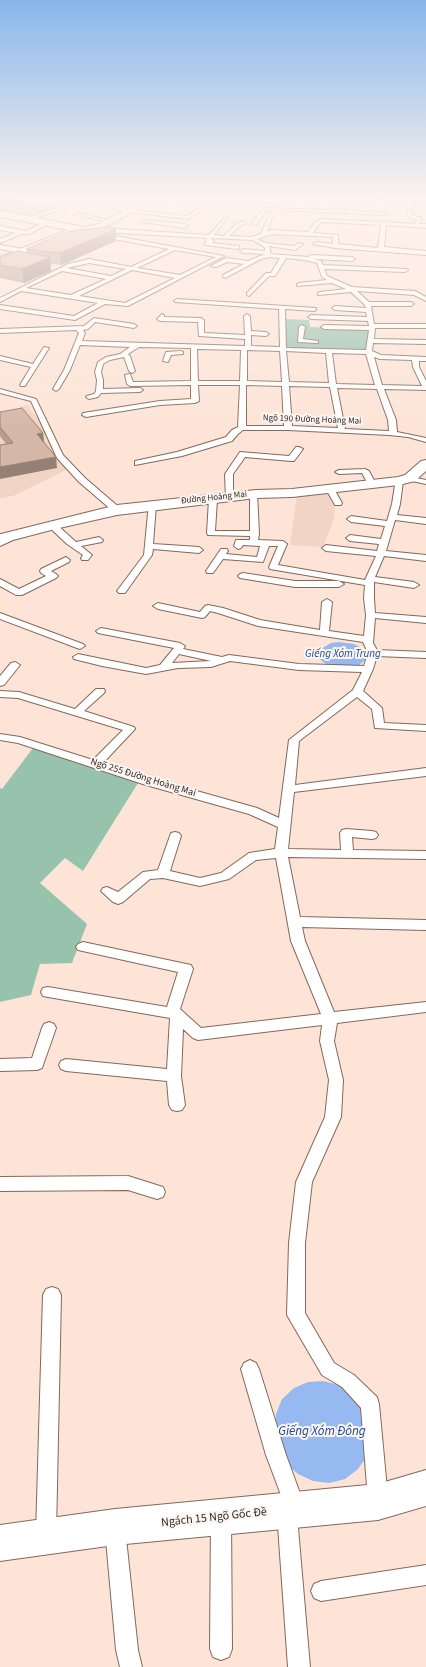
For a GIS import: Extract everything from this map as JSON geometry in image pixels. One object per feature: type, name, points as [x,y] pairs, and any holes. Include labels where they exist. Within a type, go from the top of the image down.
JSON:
[{"type":"street","points":[[404,480],[426,464]]},
{"type":"street","name":"Đường Hoàng Mai","points":[[2,538],[117,510],[254,494],[292,493],[404,480]]},
{"type":"street","name":"Ngách 15 Ngõ Gốc Đề","points":[[0,1543],[115,1527],[378,1502],[426,1488]]},
{"type":"lane","points":[[0,300],[49,275]]},
{"type":"lane","points":[[93,275],[111,278]]},
{"type":"lane","points":[[72,297],[118,275]]},
{"type":"lane","points":[[169,275],[181,277]]},
{"type":"lane","points":[[20,289],[126,306],[185,275]]},
{"type":"lane","points":[[249,294],[267,275]]},
{"type":"lane","points":[[323,275],[325,278],[348,288],[358,295],[369,307],[372,327],[369,352],[379,386],[392,420],[393,434]]},
{"type":"lane","points":[[299,285],[332,281]]},
{"type":"lane","points":[[415,293],[420,291],[420,286]]},
{"type":"lane","points":[[348,288],[317,291],[348,288],[415,293],[426,299]]},
{"type":"lane","points":[[338,296],[358,295]]},
{"type":"lane","points":[[177,301],[282,307],[299,305],[314,309]]},
{"type":"lane","points":[[0,307],[75,318],[103,302]]},
{"type":"lane","points":[[335,308],[411,304]]},
{"type":"lane","points":[[282,307],[288,428]]},
{"type":"lane","points":[[162,316],[160,319],[201,320],[201,335],[266,334]]},
{"type":"lane","points":[[138,463],[179,454],[229,439],[235,432],[242,428],[242,383],[248,335],[247,316]]},
{"type":"lane","points":[[311,317],[371,319]]},
{"type":"lane","points":[[0,331],[86,328],[94,320],[134,326]]},
{"type":"lane","points":[[370,342],[416,334],[426,326]]},
{"type":"lane","points":[[302,327],[300,341],[321,343]]},
{"type":"lane","points":[[324,327],[372,327],[426,336]]},
{"type":"lane","points":[[56,389],[67,370],[82,333],[78,328]]},
{"type":"lane","points":[[416,334],[426,342]]},
{"type":"lane","points":[[306,350],[307,342]]},
{"type":"lane","points":[[78,343],[137,345],[194,350]]},
{"type":"lane","points":[[89,398],[96,396],[99,391],[100,363],[108,358],[122,355],[137,345]]},
{"type":"lane","points":[[23,385],[46,348]]},
{"type":"lane","points":[[166,361],[168,353],[194,350],[246,348],[369,352],[380,357],[426,358]]},
{"type":"lane","points":[[86,415],[160,403],[195,401],[194,350]]},
{"type":"lane","points":[[328,351],[342,430]]},
{"type":"lane","points":[[122,355],[127,356],[130,384],[155,383],[195,385]]},
{"type":"lane","points":[[0,358],[34,366]]},
{"type":"lane","points":[[99,391],[242,383],[426,388],[416,367],[415,358]]},
{"type":"lane","points":[[154,376],[155,383]]},
{"type":"lane","points":[[0,391],[34,400],[60,456],[82,480],[117,510]]},
{"type":"lane","points":[[118,410],[127,418]]},
{"type":"lane","name":"Ngõ 190 Đường Hoàng Mai","points":[[242,428],[342,430],[393,434],[426,440]]},
{"type":"lane","points":[[229,497],[229,474],[243,454],[291,459],[299,449]]},
{"type":"lane","points":[[339,472],[366,471],[372,484]]},
{"type":"lane","points":[[378,1502],[370,1404],[348,1381],[328,1369],[296,1315],[297,1243],[304,1182],[333,1117],[336,1080],[327,1041],[330,1019],[298,941],[281,853],[294,740],[357,692],[373,653],[368,643],[371,615],[370,581],[385,542],[404,480],[426,482]]},
{"type":"lane","points":[[330,489],[338,503]]},
{"type":"lane","points":[[254,494],[254,538]]},
{"type":"lane","points":[[214,499],[210,533],[254,538],[265,544],[283,544],[273,567],[370,581],[414,585]]},
{"type":"lane","points":[[122,591],[148,555],[152,505]]},
{"type":"lane","points":[[351,520],[426,521]]},
{"type":"lane","points":[[52,525],[88,556],[84,558]]},
{"type":"lane","points":[[238,546],[239,542],[254,538]]},
{"type":"lane","points":[[350,538],[385,542]]},
{"type":"lane","points":[[74,545],[100,539]]},
{"type":"lane","points":[[210,571],[222,554],[260,560],[265,544]]},
{"type":"lane","points":[[149,546],[199,550]]},
{"type":"lane","points":[[326,548],[426,558]]},
{"type":"lane","points":[[0,582],[20,594],[53,576],[44,571],[66,560]]},
{"type":"lane","points":[[243,576],[295,584],[370,581]]},
{"type":"lane","points":[[324,633],[327,602]]},
{"type":"lane","points":[[158,606],[202,615],[208,608],[220,610],[258,623],[369,640]]},
{"type":"lane","points":[[371,615],[416,614],[426,620]]},
{"type":"lane","points":[[0,616],[80,646]]},
{"type":"lane","points":[[101,631],[180,646],[163,668]]},
{"type":"lane","points":[[176,651],[224,660]]},
{"type":"lane","points":[[373,653],[426,655]]},
{"type":"lane","points":[[78,656],[102,663],[146,671],[178,665],[211,664],[229,658],[299,667],[368,668]]},
{"type":"lane","points":[[0,683],[15,665]]},
{"type":"lane","points":[[77,712],[100,691]]},
{"type":"lane","points":[[357,692],[377,708],[379,726],[426,728]]},
{"type":"lane","points":[[0,694],[19,695],[130,729],[96,763]]},
{"type":"lane","name":"Ngõ 255 Đường Hoàng Mai","points":[[0,737],[20,740],[96,763],[150,782],[252,811],[285,826]]},
{"type":"lane","points":[[289,789],[426,772]]},
{"type":"lane","points":[[347,854],[346,833],[372,834]]},
{"type":"lane","points":[[163,874],[175,836]]},
{"type":"lane","points":[[107,891],[118,899],[147,874],[163,874],[200,882],[226,876],[253,856],[281,853],[426,855]]},
{"type":"lane","points":[[295,922],[426,925]]},
{"type":"lane","points":[[82,947],[186,969],[174,1014],[174,1076],[177,1105]]},
{"type":"lane","points":[[48,992],[174,1014],[198,1034],[426,1007]]},
{"type":"lane","points":[[0,1065],[37,1064],[49,1028]]},
{"type":"lane","points":[[66,1065],[174,1076]]},
{"type":"lane","points":[[0,1184],[128,1182],[157,1192]]},
{"type":"lane","points":[[46,1537],[52,1295]]},
{"type":"lane","points":[[250,1369],[292,1510],[299,1667]]},
{"type":"lane","points":[[221,1517],[221,1649]]},
{"type":"lane","points":[[115,1527],[127,1650],[131,1667]]},
{"type":"lane","points":[[321,1591],[426,1575]]},
{"type":"shaded area","points":[[27,405],[41,423],[66,470],[13,496],[0,498],[0,415]]},
{"type":"shaded area","points":[[329,491],[335,501],[334,518],[323,547],[290,545],[297,494]]},
{"type":"green space","points":[[286,319],[309,320],[310,327],[370,329],[365,350],[285,348]]},
{"type":"green space","points":[[33,748],[138,783],[83,871],[65,858],[40,883],[87,924],[72,963],[40,964],[31,995],[0,1002],[0,788],[2,789]]},
{"type":"water","name":"Giếng Xóm Trung","points":[[339,642],[354,644],[360,647],[367,655],[366,659],[358,666],[328,665],[319,658],[321,649],[331,643]]},
{"type":"water","name":"Giếng Xóm Đông","points":[[323,1381],[339,1385],[353,1394],[363,1407],[367,1456],[358,1469],[345,1479],[329,1483],[313,1481],[298,1474],[285,1463],[274,1430],[276,1414],[282,1399],[294,1388],[308,1382]]},
{"type":"building","points":[[22,408],[43,433],[37,434],[56,457],[0,467],[0,445],[13,443],[0,427],[0,412]]}]
